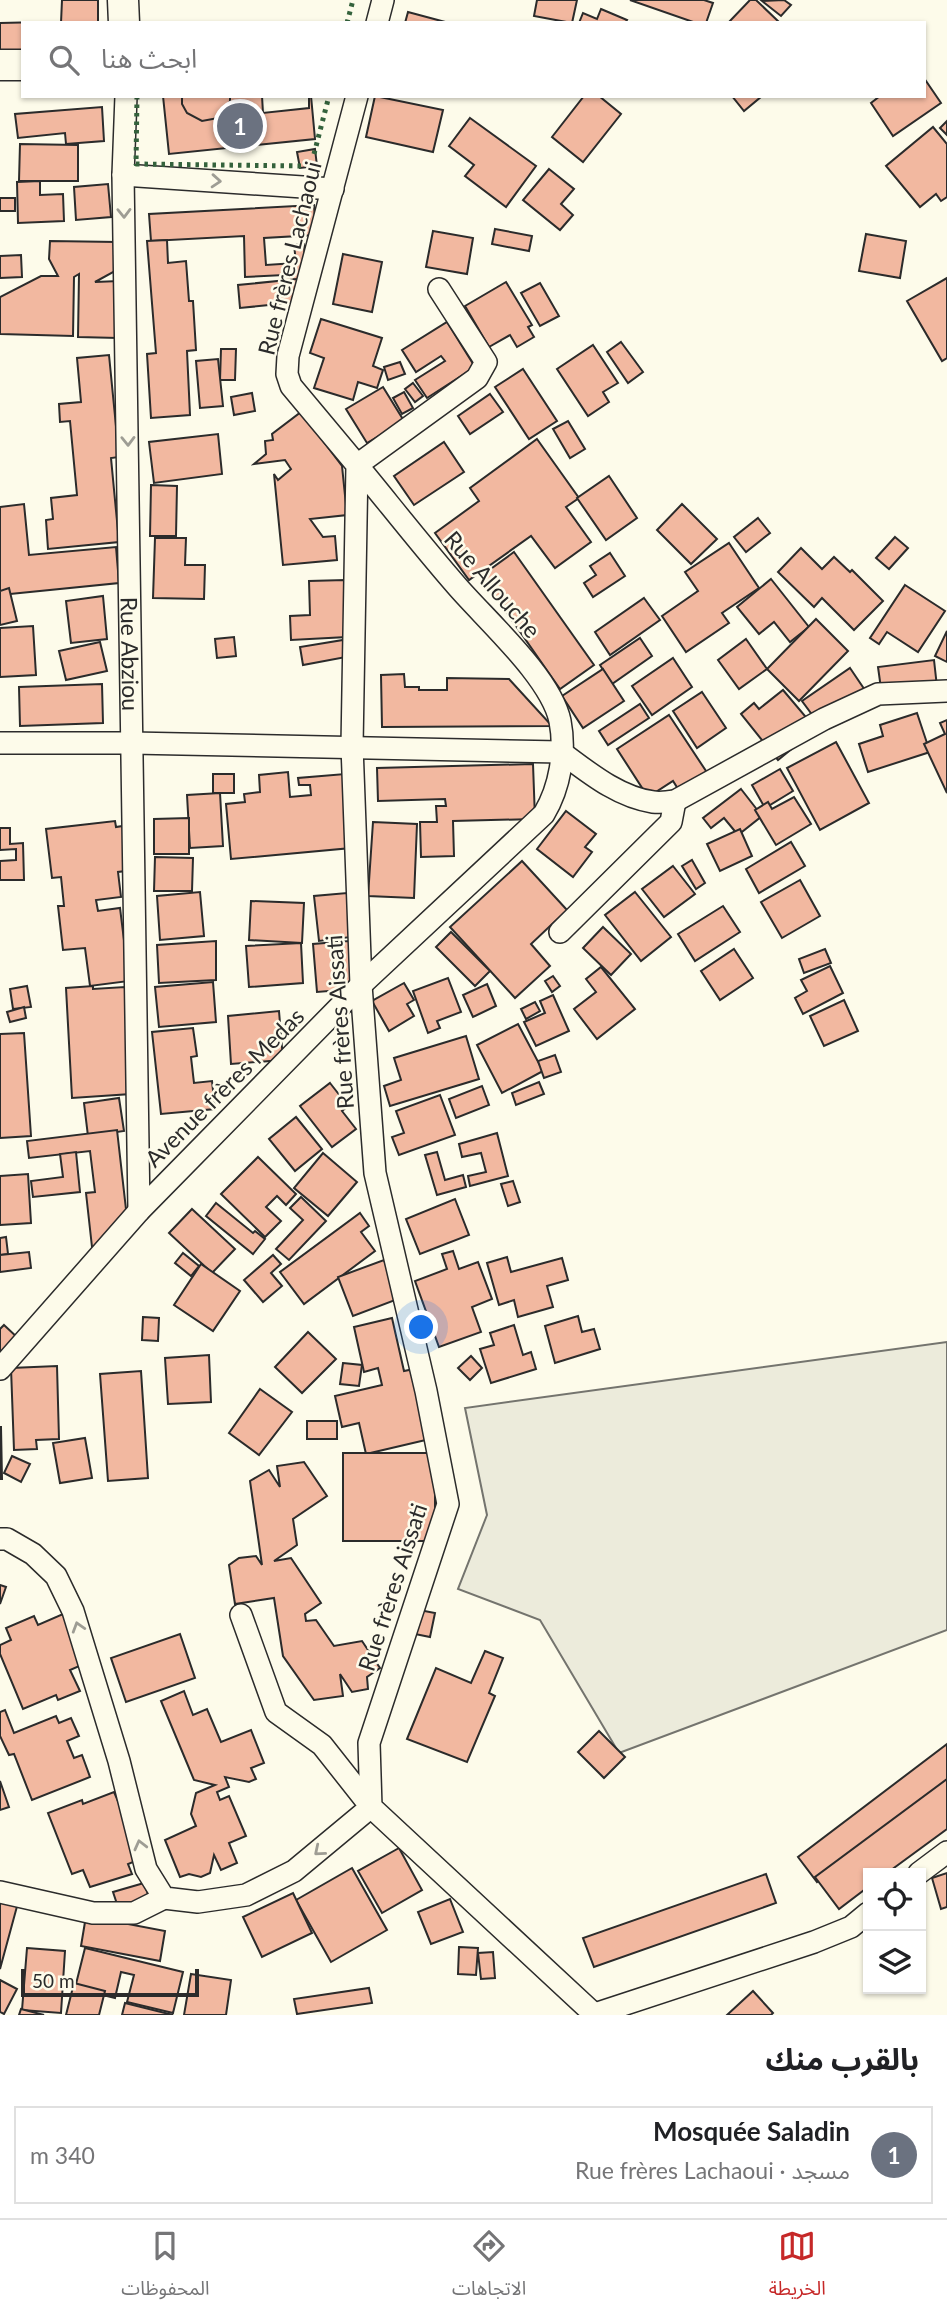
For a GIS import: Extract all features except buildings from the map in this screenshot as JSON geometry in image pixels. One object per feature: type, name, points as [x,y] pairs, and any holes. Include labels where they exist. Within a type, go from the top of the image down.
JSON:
[{"type":"street","points":[[122,0],[124,21]]},
{"type":"street","points":[[378,21],[383,0]]},
{"type":"street","points":[[0,65],[21,65]]},
{"type":"street","name":"Rue Abziou","points":[[126,98],[123,175],[139,1210]]},
{"type":"street","name":"Rue frères Lachaoui","points":[[356,98],[288,356],[287,374],[291,386],[357,465]]},
{"type":"street","points":[[123,175],[333,189]]},
{"type":"street","points":[[352,746],[357,465],[477,378],[486,362],[439,289]]},
{"type":"street","name":"Rue Allouche","points":[[357,465],[457,586],[528,664],[550,698],[560,720],[561,752]]},
{"type":"street","points":[[0,743],[352,746],[561,752],[603,783],[632,796],[653,802],[675,802],[824,719],[878,694],[947,691]]},
{"type":"street","name":"Rue frères Aissati","points":[[352,746],[361,985],[375,1173],[426,1391],[448,1504],[369,1743],[371,1807]]},
{"type":"street","name":"Avenue frères Medas","points":[[0,1369],[139,1210],[361,985],[544,814],[557,786],[561,752]]},
{"type":"street","points":[[560,932],[671,822],[675,802]]},
{"type":"street","points":[[0,1539],[7,1539],[33,1554],[48,1568],[56,1576],[73,1611],[119,1761],[146,1869],[164,1898]]},
{"type":"street","points":[[241,1615],[276,1712],[323,1745],[371,1807],[595,2015],[814,1942],[851,1927],[863,1917]]},
{"type":"street","points":[[0,1892],[93,1913],[134,1913],[164,1898],[198,1902],[246,1895],[295,1871],[371,1807]]},
{"type":"street","points":[[926,1868],[947,1852]]},
{"type":"shaded area","points":[[947,1342],[947,1630],[619,1753],[540,1620],[458,1589],[487,1515],[465,1408]]},
{"type":"hedge","points":[[348,21],[353,0]]},
{"type":"hedge","points":[[137,98],[136,164],[303,166]]},
{"type":"hedge","points":[[314,154],[328,98]]},
{"type":"place","name":"Mosquée Saladin","points":[[240,126]]}]
